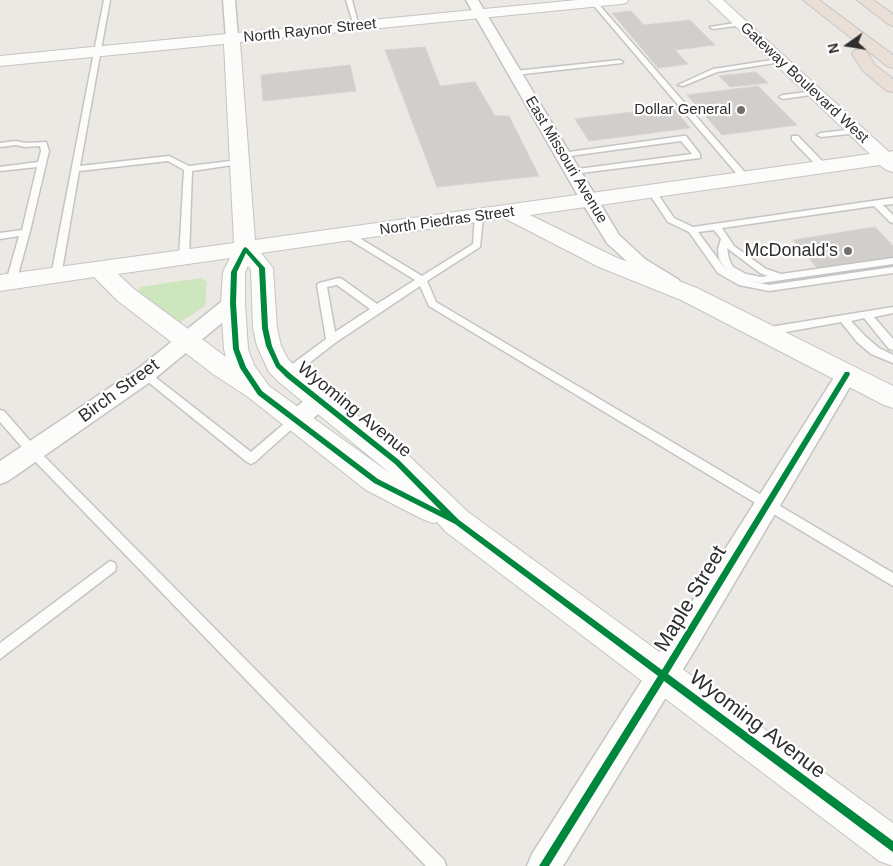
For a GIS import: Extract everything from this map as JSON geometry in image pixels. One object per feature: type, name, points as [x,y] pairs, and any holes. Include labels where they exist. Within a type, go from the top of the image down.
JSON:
[{"type":"highway","points":[[864,0],[887,17]]},
{"type":"highway","points":[[816,4],[893,63]]},
{"type":"highway","points":[[841,24],[868,68],[893,87]]},
{"type":"main road","name":"North Raynor Street","points":[[0,61],[357,26],[476,7],[621,0]]},
{"type":"main road","name":"Gateway Boulevard West","points":[[715,0],[815,94],[890,160]]},
{"type":"main road","name":"Wyoming Avenue","points":[[232,38],[245,249],[234,272],[233,303],[236,349],[243,368],[260,393],[376,480],[457,522]]},
{"type":"main road","name":"North Piedras Street","points":[[3,284],[744,178],[890,160]]},
{"type":"main road","name":"East Missouri Avenue","points":[[508,212],[607,262],[689,294],[893,398]]},
{"type":"main road","name":"Wyoming Avenue","points":[[245,249],[262,268],[265,328],[269,346],[278,365],[287,374],[396,462],[457,522],[893,847]]},
{"type":"main road","points":[[100,270],[126,295],[260,393]]},
{"type":"street","name":"Wyoming Avenue","points":[[229,0],[232,38]]},
{"type":"street","name":"East Missouri Avenue","points":[[476,7],[613,239],[625,251],[660,278],[689,294]]},
{"type":"street","name":"Birch Street","points":[[0,474],[146,374],[233,303]]},
{"type":"street","name":"Maple Street","points":[[544,866],[664,675],[848,374]]},
{"type":"street","points":[[297,420],[320,400]]},
{"type":"lane","points":[[56,276],[107,0]]},
{"type":"lane","points":[[349,0],[357,26]]},
{"type":"lane","points":[[593,1],[744,178]]},
{"type":"lane","points":[[713,27],[741,24]]},
{"type":"lane","points":[[681,85],[715,70],[779,61]]},
{"type":"lane","points":[[515,73],[620,62]]},
{"type":"lane","points":[[783,97],[815,94]]},
{"type":"lane","points":[[821,135],[855,130]]},
{"type":"lane","points":[[562,155],[683,138],[697,156],[572,172]]},
{"type":"lane","points":[[795,138],[823,167]]},
{"type":"lane","points":[[0,144],[16,142],[25,145],[43,144],[45,151],[24,233],[3,284]]},
{"type":"lane","points":[[0,152],[15,150],[25,145]]},
{"type":"lane","points":[[75,169],[170,158],[188,169],[239,162]]},
{"type":"lane","points":[[0,169],[42,164]]},
{"type":"lane","points":[[184,258],[188,169]]},
{"type":"lane","points":[[652,192],[672,220],[692,230],[721,271],[742,283],[769,288],[893,270]]},
{"type":"lane","points":[[692,230],[893,201]]},
{"type":"lane","points":[[876,203],[893,220]]},
{"type":"lane","points":[[287,374],[377,309],[477,246],[479,216]]},
{"type":"lane","points":[[716,226],[731,248],[763,271],[781,277]]},
{"type":"lane","points":[[0,236],[24,233]]},
{"type":"lane","points":[[348,234],[422,280],[432,304],[893,580]]},
{"type":"lane","points":[[725,239],[722,249],[724,259],[730,269],[744,276],[761,280],[893,261]]},
{"type":"lane","points":[[332,340],[322,285],[339,282],[377,309]]},
{"type":"lane","points":[[764,332],[893,310]]},
{"type":"lane","points":[[867,315],[893,346]]},
{"type":"lane","points":[[843,318],[861,339],[875,351],[893,359]]},
{"type":"lane","points":[[146,374],[252,459],[297,420]]},
{"type":"lane","points":[[0,414],[33,452],[438,866]]},
{"type":"lane","points":[[0,652],[110,566]]},
{"type":"green space","points":[[201,278],[207,282],[205,306],[179,323],[138,291],[140,287]]},
{"type":"building","points":[[631,11],[644,25],[690,20],[715,45],[675,50],[688,64],[658,68],[612,13]]},
{"type":"building","points":[[425,47],[440,86],[475,82],[495,116],[509,116],[539,176],[437,187],[385,50]]},
{"type":"building","points":[[350,65],[356,91],[263,101],[261,75]]},
{"type":"building","points":[[756,72],[768,83],[730,87],[719,76]]},
{"type":"building","name":"Dollar General","points":[[758,86],[797,125],[722,135],[687,95]]},
{"type":"building","points":[[673,107],[690,128],[589,141],[575,119]]},
{"type":"building","name":"McDonald's","points":[[875,227],[893,246],[893,257],[818,269],[793,240]]},
{"type":"cycle path","points":[[457,522],[376,481],[260,393],[243,368],[236,349],[233,303],[234,272],[245,249],[262,268],[265,328],[269,346],[278,365],[289,376],[397,462],[457,522],[893,847]]},
{"type":"cycle path","points":[[544,866],[847,374]]},
{"type":"place","name":"Dollar General","points":[[741,110]]},
{"type":"place","name":"McDonald's","points":[[848,251]]}]
